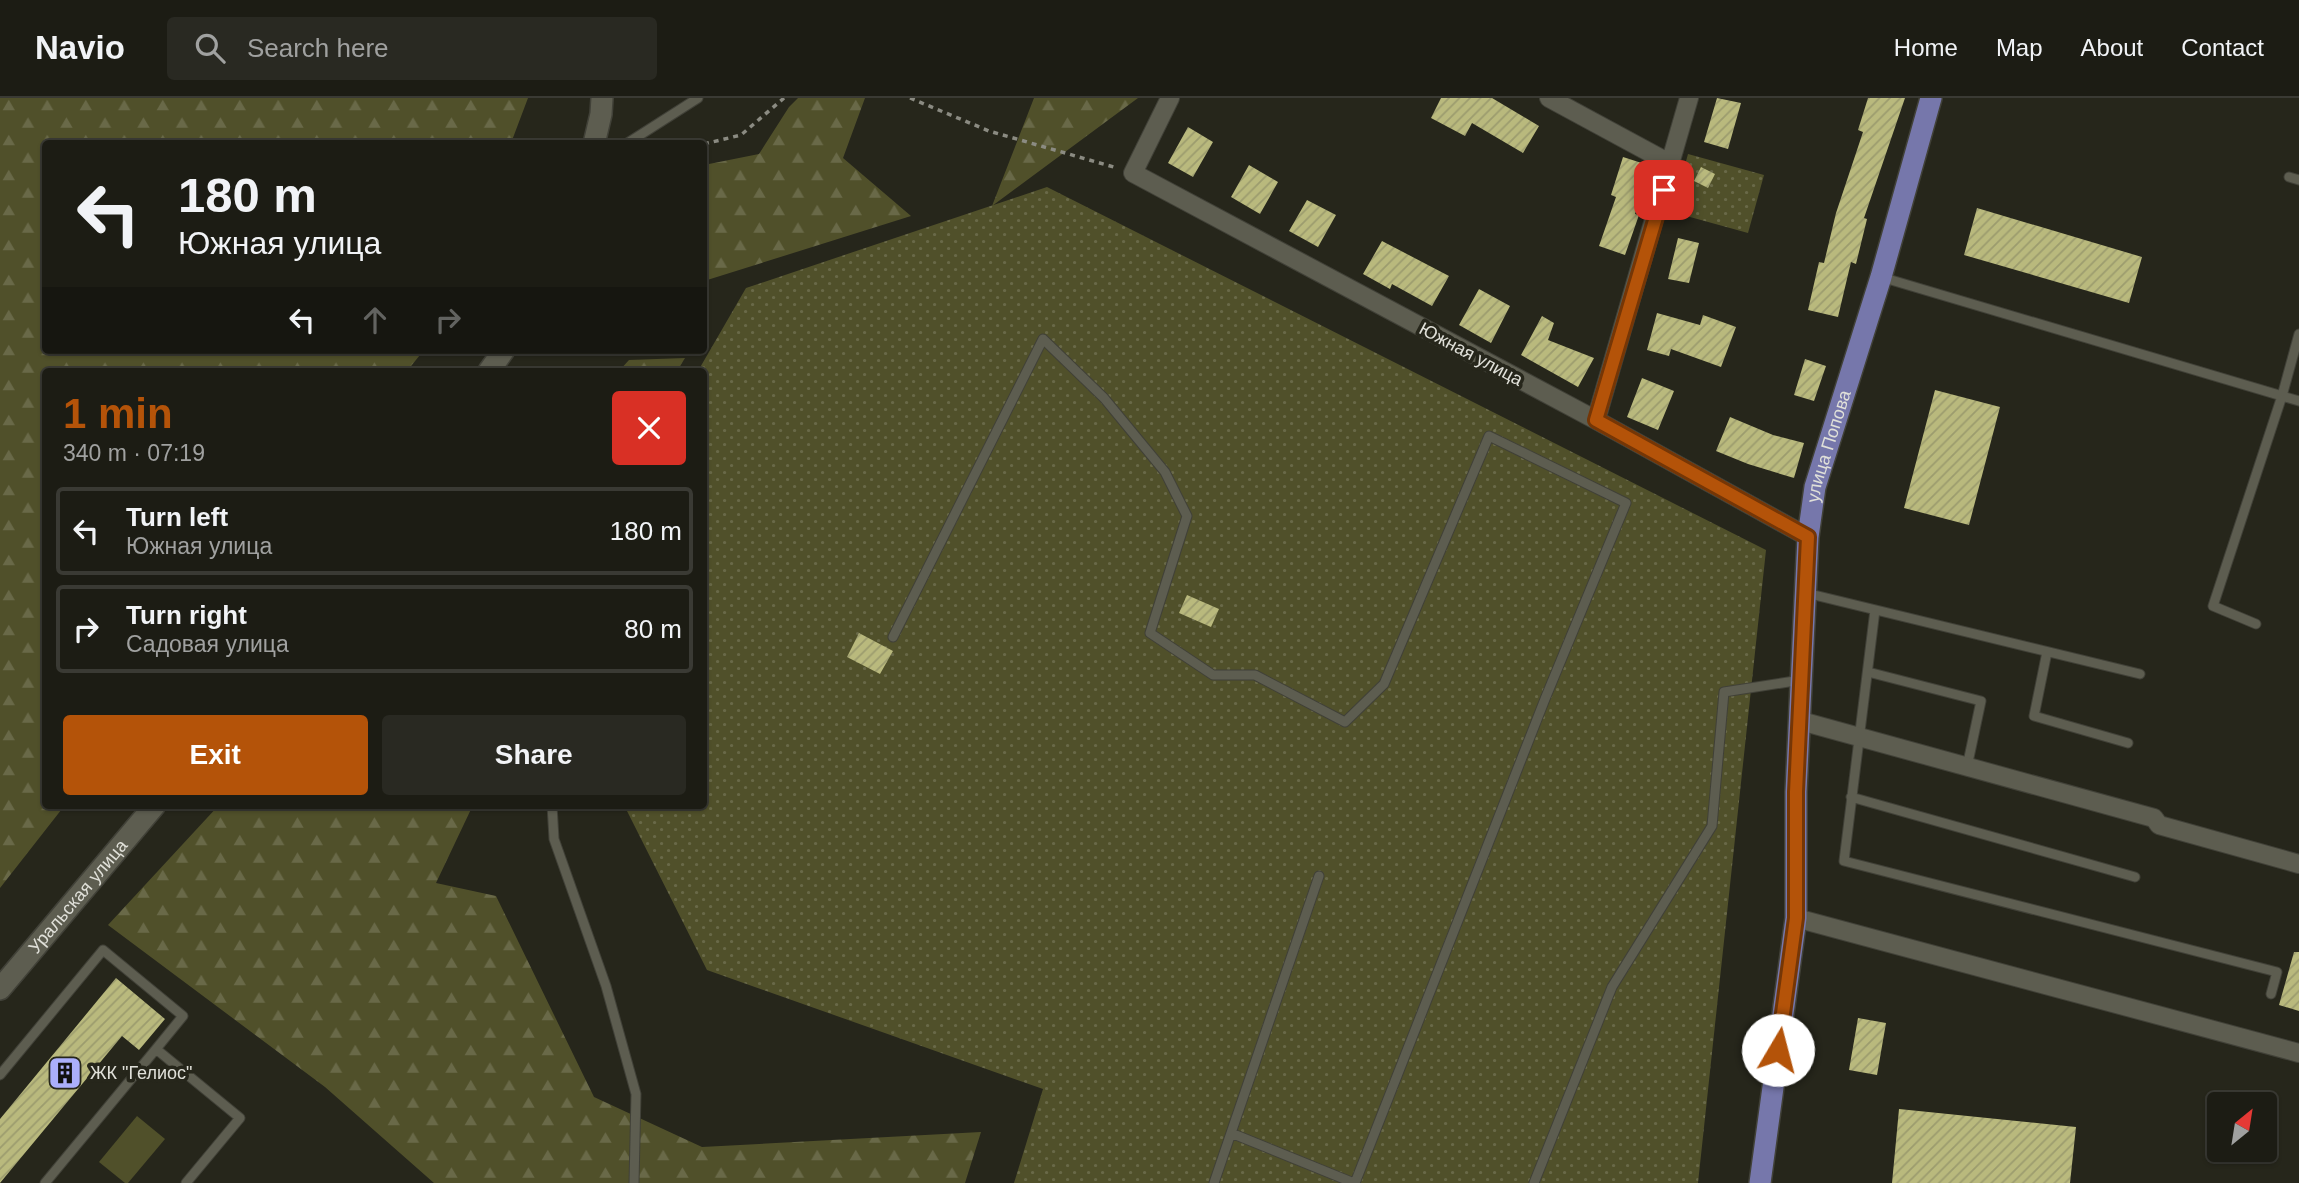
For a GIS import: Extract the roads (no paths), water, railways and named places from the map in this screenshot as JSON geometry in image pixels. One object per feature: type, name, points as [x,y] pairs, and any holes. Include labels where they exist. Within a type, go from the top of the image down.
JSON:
[{"type":"main road","name":"улица Попова","points":[[1760,1183],[1796,918],[1796,792],[1808,537],[1815,487],[1881,277],[1931,98]]},
{"type":"street","points":[[595,140],[602,98]]},
{"type":"street","name":"Южная улица","points":[[1170,98],[1133,173],[1596,420],[1808,537]]},
{"type":"street","points":[[1549,98],[1671,164]]},
{"type":"street","points":[[1596,420],[1689,98]]},
{"type":"street","points":[[1801,721],[2154,818],[2159,825],[2299,864]]},
{"type":"street","name":"Уральская улица","points":[[0,989],[152,809]]},
{"type":"street","points":[[1796,918],[2299,1053]]},
{"type":"lane","points":[[632,140],[698,98]]},
{"type":"lane","points":[[1881,277],[2299,401]]},
{"type":"lane","points":[[2256,624],[2213,606],[2282,396],[2299,334]]},
{"type":"lane","points":[[893,637],[1043,339],[1104,398],[1165,472],[1187,516],[1150,633],[1213,675],[1255,675],[1345,722],[1384,684],[1489,436],[1626,503],[1545,699],[1354,1183],[1231,1133]]},
{"type":"lane","points":[[1806,593],[2140,674]]},
{"type":"lane","points":[[1875,610],[1844,861],[2277,972],[2271,994]]},
{"type":"lane","points":[[2047,652],[2034,716],[2128,743]]},
{"type":"lane","points":[[1868,672],[1981,701],[1967,767]]},
{"type":"lane","points":[[1534,1183],[1612,987],[1712,826],[1724,692],[1802,680]]},
{"type":"lane","points":[[1851,797],[2135,877]]},
{"type":"lane","points":[[552,809],[554,839],[606,986],[636,1094],[634,1183]]},
{"type":"lane","points":[[1214,1183],[1319,876]]},
{"type":"lane","points":[[0,1075],[103,950],[183,1016],[45,1183]]},
{"type":"lane","points":[[156,1049],[240,1118],[186,1183]]},
{"type":"place","name":"ЖК \"Гелиос\"","points":[[65,1073]]}]
